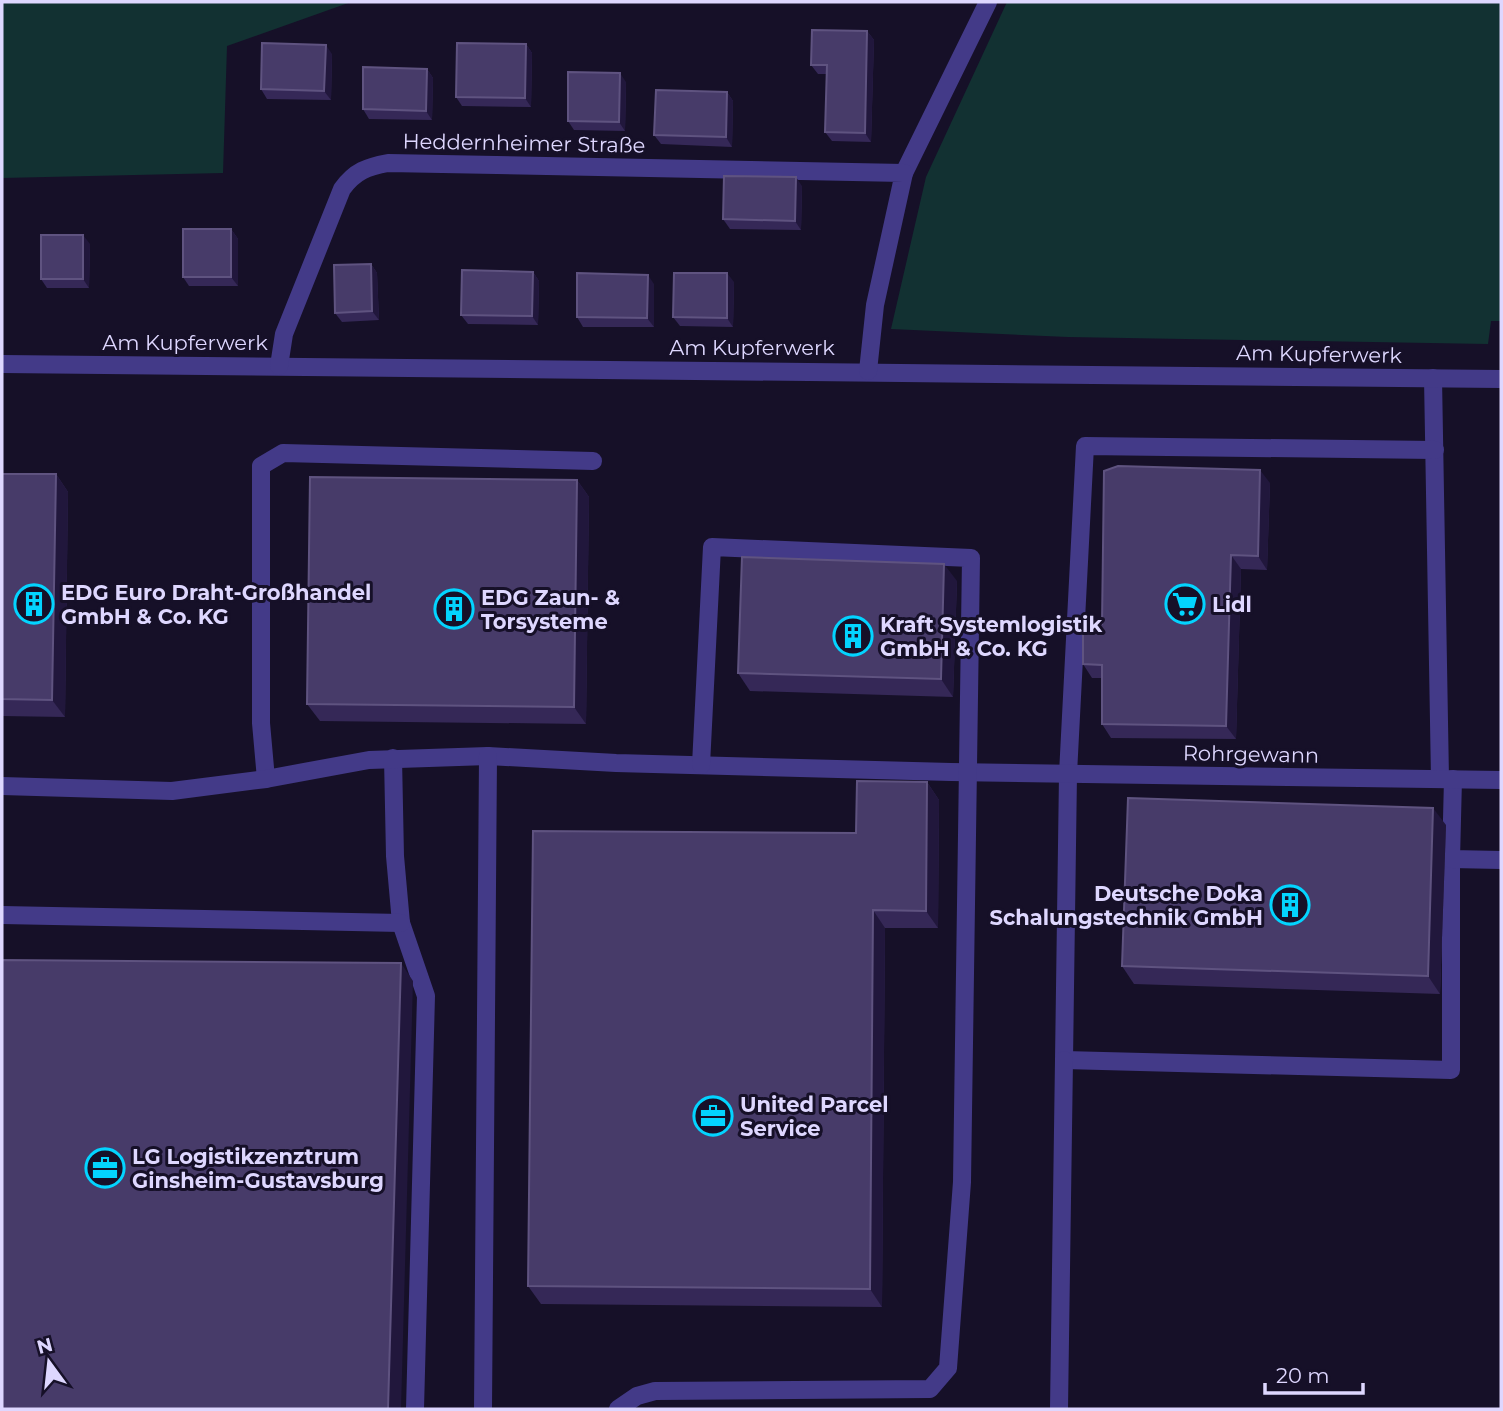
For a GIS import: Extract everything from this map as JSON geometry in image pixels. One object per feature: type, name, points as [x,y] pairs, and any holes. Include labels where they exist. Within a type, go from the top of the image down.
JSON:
[{"type":"street","points":[[868,371],[875,305],[904,173],[988,2]]},
{"type":"street","name":"Heddernheimer Straße","points":[[279,366],[284,334],[342,189],[352,175],[366,167],[388,163],[904,173]]},
{"type":"street","name":"Am Kupferwerk","points":[[2,364],[1501,379]]},
{"type":"street","points":[[1064,1060],[1451,1070],[1451,859],[1433,378]]},
{"type":"street","points":[[1059,1409],[1068,774],[1085,446],[1435,450]]},
{"type":"street","points":[[266,779],[261,723],[261,466],[283,453],[593,461]]},
{"type":"street","points":[[618,1409],[637,1396],[655,1391],[930,1389],[948,1368],[961,1182],[970,772],[971,558],[712,547],[701,765]]},
{"type":"street","points":[[2,786],[172,791],[266,779],[344,763],[393,758],[488,756],[970,772]]},
{"type":"street","points":[[483,1409],[488,756]]},
{"type":"street","points":[[393,758],[395,856],[401,923],[426,996],[415,1409]]},
{"type":"street","name":"Rohrgewann","points":[[970,772],[1501,780]]},
{"type":"street","points":[[1451,859],[1501,860]]},
{"type":"street","points":[[2,915],[401,923]]},
{"type":"green space","points":[[2,2],[351,2],[227,46],[223,173],[2,178]]},
{"type":"green space","points":[[1007,2],[1501,2],[1501,321],[1491,321],[1488,344],[1068,337],[891,329],[926,177]]},
{"type":"building","points":[[812,30],[867,31],[865,133],[825,132],[827,65],[811,65]]},
{"type":"building","points":[[262,43],[326,45],[324,91],[261,89]]},
{"type":"building","points":[[457,43],[526,44],[525,98],[456,97]]},
{"type":"building","points":[[363,67],[427,69],[426,111],[363,109]]},
{"type":"building","points":[[568,72],[620,73],[619,122],[568,121]]},
{"type":"building","points":[[656,90],[727,92],[726,137],[654,135]]},
{"type":"building","points":[[724,176],[796,177],[795,221],[723,219]]},
{"type":"building","points":[[183,229],[231,229],[231,277],[183,277]]},
{"type":"building","points":[[41,235],[83,235],[83,279],[41,279]]},
{"type":"building","points":[[371,264],[372,311],[335,313],[334,265]]},
{"type":"building","points":[[462,270],[533,272],[532,316],[461,315]]},
{"type":"building","points":[[577,273],[648,275],[647,318],[577,317]]},
{"type":"building","points":[[674,273],[727,273],[727,318],[673,317]]},
{"type":"building","points":[[1118,466],[1260,470],[1258,556],[1231,555],[1226,726],[1102,724],[1102,665],[1083,664],[1083,624],[1102,624],[1104,471]]},
{"type":"building","name":"EDG Euro Draht-Großhandel GmbH & Co. KG","points":[[2,474],[56,474],[52,700],[2,699]]},
{"type":"building","name":"EDG Zaun- & Torsysteme","points":[[310,477],[577,480],[574,707],[307,704]]},
{"type":"building","name":"Kraft Systemlogistik GmbH & Co. KG","points":[[742,557],[944,564],[941,679],[738,673]]},
{"type":"building","name":"United Parcel Service","points":[[857,781],[927,782],[926,911],[873,910],[870,1289],[528,1286],[533,831],[856,833]]},
{"type":"building","name":"Deutsche Doka Schalungstechnik GmbH","points":[[1128,798],[1433,808],[1428,976],[1122,966]]},
{"type":"building","points":[[2,960],[401,963],[388,1409],[2,1409]]},
{"type":"place","name":"EDG Euro Draht-Großhandel GmbH & Co. KG","points":[[34,604]]},
{"type":"place","name":"Lidl","points":[[1185,604]]},
{"type":"place","name":"EDG Zaun- & Torsysteme","points":[[454,609]]},
{"type":"place","name":"Kraft Systemlogistik GmbH & Co. KG","points":[[853,636]]},
{"type":"place","name":"Deutsche Doka Schalungstechnik GmbH","points":[[1290,905]]},
{"type":"place","name":"United Parcel Service","points":[[713,1116]]},
{"type":"place","name":"LG Logistikzenztrum Ginsheim-Gustavsburg","points":[[105,1168]]}]
